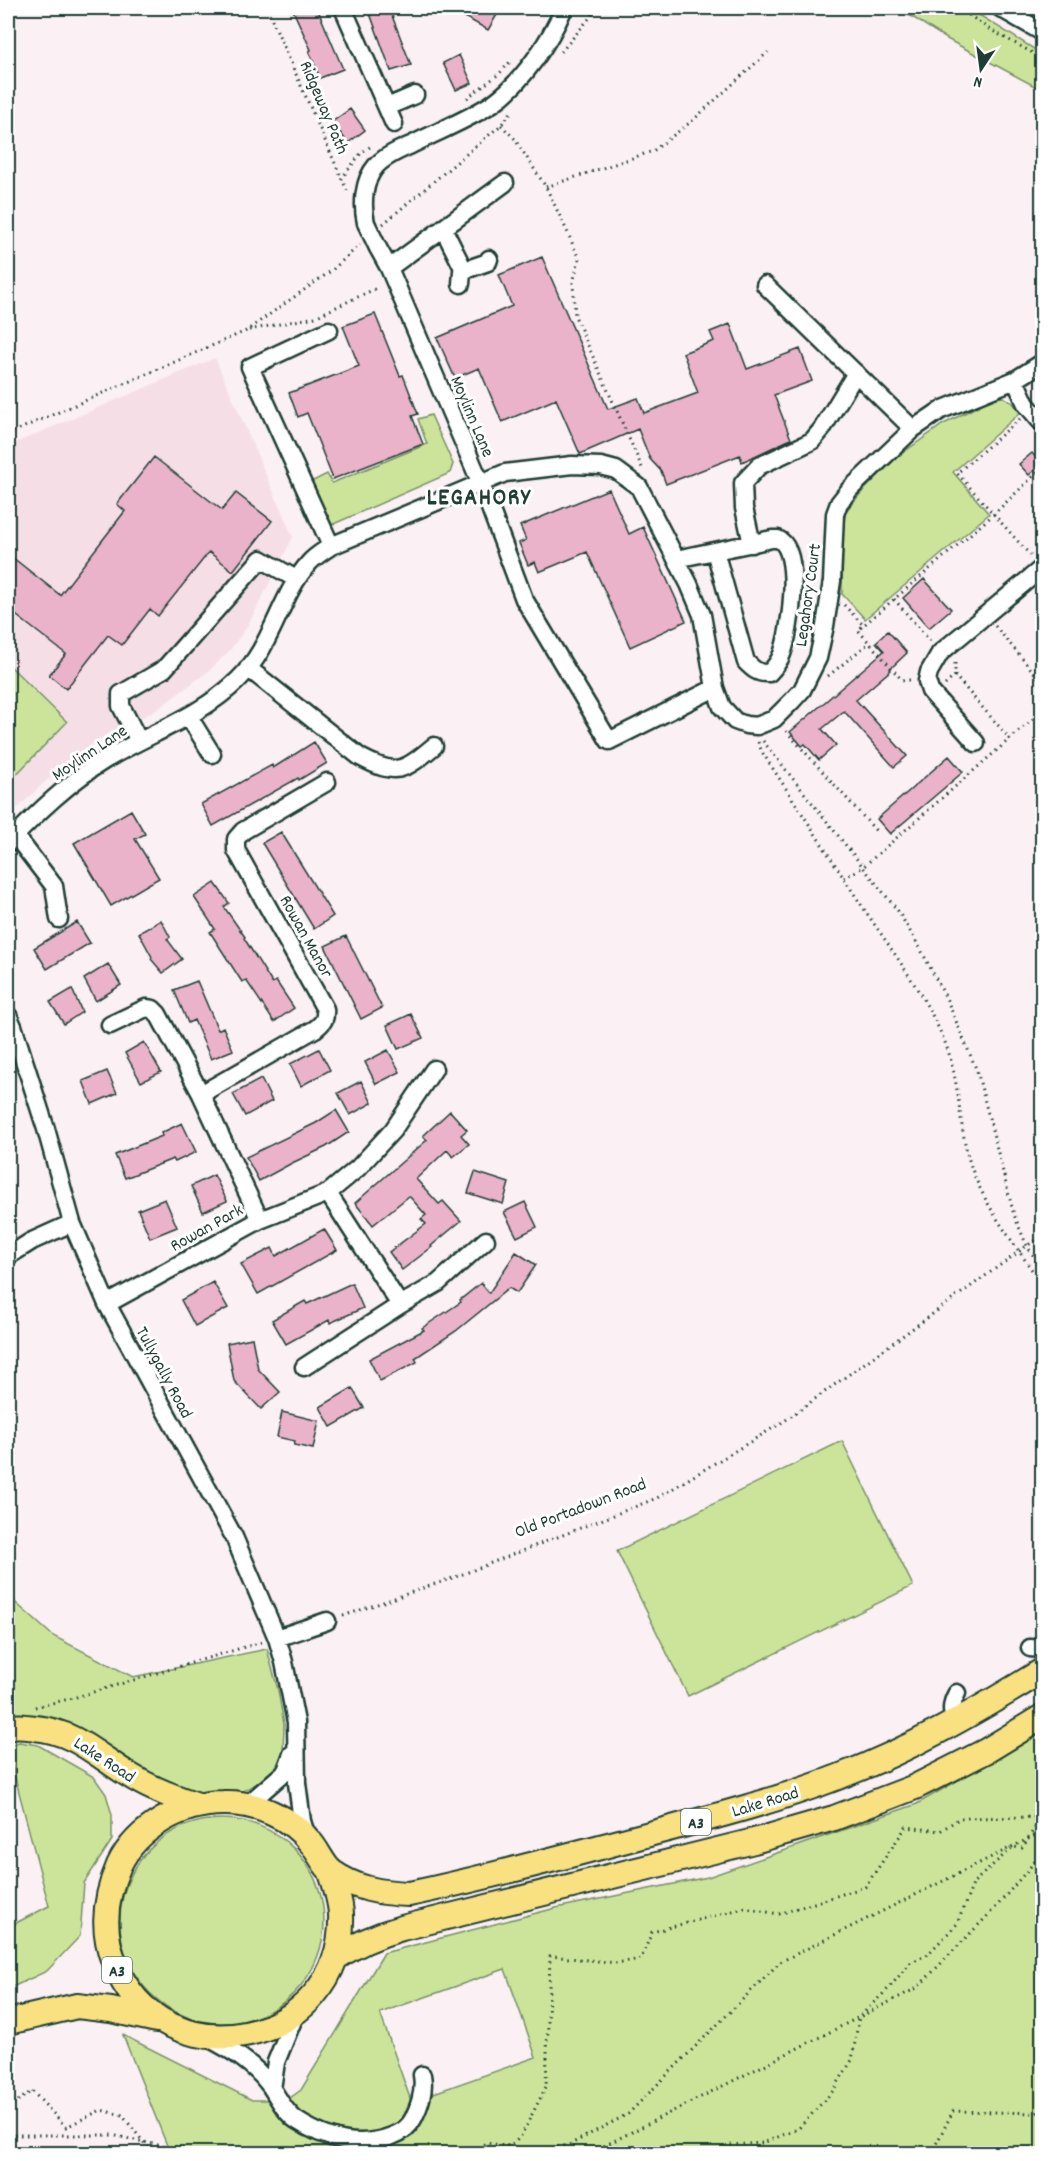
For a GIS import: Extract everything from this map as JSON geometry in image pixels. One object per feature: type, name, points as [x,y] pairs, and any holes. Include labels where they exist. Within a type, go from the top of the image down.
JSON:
[{"type":"highway","name":"Lake Road","points":[[330,1870],[352,1884],[371,1890],[409,1894],[614,1843],[776,1798],[838,1777],[896,1752],[954,1722],[1042,1671]]},
{"type":"highway","name":"Lake Road","points":[[335,1958],[355,1945],[393,1930],[743,1844],[834,1818],[915,1787],[986,1751],[1042,1717]]},
{"type":"highway","name":"Lake Road","points":[[8,1728],[14,1726],[48,1729],[67,1734],[133,1778],[166,1795],[198,1805]]},
{"type":"highway","name":"A3","points":[[8,2022],[77,2006],[111,2010],[162,2021],[202,2036],[235,2037],[267,2029],[296,2013],[312,1997],[335,1958],[340,1936],[340,1914],[337,1892],[330,1870],[308,1839],[290,1823],[269,1812],[247,1805],[223,1803],[198,1805],[169,1816],[143,1833],[123,1857],[110,1885],[105,1916],[108,1947],[119,1976],[138,2001],[162,2021]]},
{"type":"street","points":[[343,8],[394,124]]},
{"type":"street","points":[[371,230],[364,195],[367,181],[375,166],[388,156],[472,116],[495,102],[541,50],[564,8]]},
{"type":"street","points":[[1000,8],[1042,32]]},
{"type":"street","points":[[387,107],[415,95]]},
{"type":"street","points":[[392,274],[443,228],[505,183]]},
{"type":"street","points":[[443,228],[463,277],[488,262],[489,259]]},
{"type":"street","name":"Moylinn Lane","points":[[11,839],[66,788],[103,761],[189,717],[239,679],[264,648],[296,579],[311,560],[331,546],[481,484],[371,230]]},
{"type":"street","points":[[765,285],[914,429]]},
{"type":"street","points":[[329,330],[250,367],[331,546]]},
{"type":"street","name":"Legahory Court","points":[[751,725],[757,726],[774,718],[802,690],[818,658],[830,590],[835,514],[839,503],[850,489],[914,429],[941,410],[1015,380],[1042,363]]},
{"type":"street","points":[[752,544],[744,508],[742,483],[759,466],[812,441],[822,429],[856,373]]},
{"type":"street","points":[[1015,380],[1031,410],[1042,423]]},
{"type":"street","points":[[715,688],[609,741],[524,599],[481,484],[505,473],[572,465],[601,466],[616,470],[628,477],[641,492],[702,615],[715,688],[722,707],[735,721],[751,725]]},
{"type":"street","points":[[676,559],[772,539],[783,541],[790,553],[792,564],[792,600],[782,654],[769,673],[762,674],[755,671],[746,662],[715,551]]},
{"type":"street","points":[[139,741],[121,705],[121,694],[164,669],[261,559],[296,579]]},
{"type":"street","points":[[976,743],[930,691],[927,681],[933,662],[944,649],[1042,568]]},
{"type":"street","points":[[248,668],[360,757],[379,767],[396,769],[409,767],[434,746]]},
{"type":"street","points":[[189,717],[212,754]]},
{"type":"street","name":"Rowan Manor","points":[[201,1094],[315,1029],[326,1017],[325,1009],[236,850],[236,839],[243,831],[327,782]]},
{"type":"street","points":[[11,839],[54,886],[59,919]]},
{"type":"street","points":[[110,1025],[146,1008],[153,1009],[159,1014],[201,1094],[260,1220]]},
{"type":"street","name":"Tullygally Road","points":[[8,1015],[43,1119],[72,1223],[107,1304],[234,1537],[277,1638],[296,1722],[297,1782],[302,1821],[308,1839]]},
{"type":"street","name":"Rowan Park","points":[[107,1304],[260,1220],[328,1193],[358,1168],[393,1130],[434,1069]]},
{"type":"street","points":[[328,1193],[400,1305]]},
{"type":"street","points":[[8,1256],[32,1241],[72,1223]]},
{"type":"street","points":[[304,1367],[438,1283],[486,1240]]},
{"type":"street","points":[[277,1638],[327,1621]]},
{"type":"street","points":[[954,1722],[952,1701],[957,1693]]},
{"type":"street","name":"Tullygally Road","points":[[247,1805],[286,1771],[296,1741]]},
{"type":"street","points":[[272,2089],[276,2062],[296,2013]]},
{"type":"street","points":[[202,2036],[244,2058],[258,2071],[293,2118],[335,2139],[361,2143],[381,2141],[398,2134],[411,2122],[424,2086],[422,2075]]},
{"type":"path","name":"Ridgeway Path","points":[[267,8],[341,179],[371,230]]},
{"type":"path","points":[[560,53],[598,8]]},
{"type":"path","points":[[959,8],[989,30],[1042,58]]},
{"type":"path","points":[[546,187],[653,150],[693,121],[768,52]]},
{"type":"path","points":[[466,99],[499,74],[513,59]]},
{"type":"path","points":[[8,434],[246,331],[331,271],[371,230],[501,125],[515,108]]},
{"type":"path","points":[[501,125],[514,138],[546,187],[579,259],[573,283],[575,316],[648,481],[641,492]]},
{"type":"path","points":[[341,179],[362,152],[376,143]]},
{"type":"path","points":[[246,331],[315,317],[392,274]]},
{"type":"path","points":[[1031,410],[957,473],[1042,568]]},
{"type":"path","points":[[927,681],[902,680],[858,630],[994,514],[1042,468]]},
{"type":"path","points":[[830,590],[864,626]]},
{"type":"path","points":[[894,599],[944,649],[954,656],[955,676],[1010,739]]},
{"type":"path","points":[[987,614],[1042,682]]},
{"type":"path","points":[[802,690],[812,689],[869,643]]},
{"type":"path","points":[[844,878],[863,867],[1042,711]]},
{"type":"path","points":[[774,718],[877,832]]},
{"type":"path","points":[[751,725],[898,911],[921,948],[947,1000],[977,1071],[1014,1215],[1027,1246],[1042,1269]]},
{"type":"path","points":[[751,725],[762,752],[920,992],[945,1041],[958,1093],[969,1159],[990,1205],[1042,1285]]},
{"type":"path","name":"Old Portadown Road","points":[[327,1621],[458,1576],[657,1498],[783,1422],[1042,1235]]},
{"type":"path","points":[[73,1698],[277,1638]]},
{"type":"path","points":[[723,2154],[730,2145],[763,2143],[798,2129],[833,2091],[852,2060],[859,2017],[889,1988],[910,1963],[928,1954],[957,1924],[974,1882],[1013,1847],[1022,1848],[1042,1817]]},
{"type":"path","points":[[476,2154],[485,2144],[512,2146],[521,2136],[546,2087],[550,1956],[617,1963],[641,1959],[652,1932],[744,1908],[779,1914],[865,1887],[906,1827],[940,1831],[960,1818],[1042,1817]]},
{"type":"path","points":[[522,2154],[569,2145],[628,2114],[780,1962],[1036,1835],[1042,1828]]},
{"type":"path","points":[[588,2154],[916,1988],[997,1906],[1042,1853]]},
{"type":"path","points":[[8,2108],[32,2091],[66,2127],[101,2110],[122,2115],[153,2154]]},
{"type":"path","points":[[931,2154],[953,2111],[1036,2113],[1042,2110]]},
{"type":"path","points":[[8,2135],[112,2135],[199,2154]]},
{"type":"shaded area","points":[[215,358],[293,537],[248,625],[230,650],[210,670],[156,710],[99,739],[45,782],[8,817],[8,446]]},
{"type":"green space","points":[[898,8],[968,8],[1042,54],[1042,90],[947,39]]},
{"type":"green space","points":[[1004,397],[1013,403],[1020,413],[953,472],[989,514],[865,619],[842,594],[843,525],[846,511],[897,457],[942,425],[993,398]]},
{"type":"green space","points":[[431,415],[453,464],[450,473],[329,526],[309,483],[327,474],[332,483],[427,444],[418,419]]},
{"type":"green space","points":[[8,664],[67,722],[8,783]]},
{"type":"green space","points":[[842,1441],[913,1586],[688,1696],[617,1551]]},
{"type":"green space","points":[[8,1596],[53,1636],[133,1677],[267,1649],[284,1724],[283,1751],[276,1767],[263,1780],[243,1791],[192,1794],[167,1786],[68,1723],[31,1715],[8,1721]]},
{"type":"green space","points":[[1042,1732],[1042,2153],[170,2153],[123,2035],[252,2100],[287,2100],[301,2090],[384,1953],[556,1908],[708,1877],[917,1804]],"holes":[[[505,1969],[536,2057],[411,2101],[380,2013]]]},
{"type":"green space","points":[[19,1742],[38,1745],[94,1777],[106,1794],[112,1815],[112,1840],[84,1883],[80,1936],[47,1971],[8,1989],[8,1927],[49,1906],[11,1762],[8,1763],[8,1746]]},
{"type":"green space","points":[[222,1819],[242,1821],[270,1831],[287,1842],[301,1856],[316,1882],[322,1901],[324,1921],[322,1941],[312,1969],[301,1986],[287,2000],[261,2015],[242,2021],[222,2023],[202,2021],[174,2011],[157,2000],[143,1986],[128,1960],[122,1941],[120,1921],[122,1901],[132,1873],[143,1856],[157,1842],[183,1827],[202,1821]]},
{"type":"building","points":[[292,8],[317,8],[343,69],[320,78],[309,51],[311,50]]},
{"type":"building","points":[[368,8],[389,8],[411,65],[391,71]]},
{"type":"building","points":[[449,8],[501,8],[488,30]]},
{"type":"building","points":[[459,55],[472,83],[456,90],[443,63]]},
{"type":"building","points":[[350,109],[365,130],[348,143],[332,122]]},
{"type":"building","points":[[542,257],[608,409],[638,398],[644,413],[698,393],[683,353],[714,341],[710,332],[730,324],[747,369],[800,349],[812,381],[774,395],[791,439],[742,462],[740,455],[666,484],[661,471],[650,459],[638,429],[580,454],[556,399],[502,422],[479,368],[455,378],[437,338],[512,306],[499,275]]},
{"type":"building","points":[[375,314],[418,414],[412,416],[423,444],[333,479],[307,413],[298,417],[289,393],[359,366],[343,326]]},
{"type":"building","points":[[1032,453],[1042,464],[1029,475],[1019,464]]},
{"type":"building","points":[[154,457],[222,510],[236,493],[272,521],[233,571],[209,552],[158,616],[150,609],[122,645],[108,635],[66,689],[49,675],[66,654],[8,609],[8,554],[60,595],[125,511],[117,504]]},
{"type":"building","points":[[609,489],[629,534],[643,527],[686,621],[630,647],[587,552],[539,572],[535,562],[528,565],[519,543],[526,540],[520,526]]},
{"type":"building","points":[[924,579],[951,609],[929,628],[903,598]]},
{"type":"building","points":[[888,631],[907,653],[856,700],[907,756],[894,767],[844,711],[822,729],[836,745],[819,760],[790,732],[884,651],[876,642]]},
{"type":"building","points":[[314,742],[327,763],[213,826],[201,804],[272,765],[273,768]]},
{"type":"building","points":[[949,756],[963,772],[890,834],[877,819]]},
{"type":"building","points":[[131,810],[145,834],[135,839],[159,878],[111,906],[74,843]]},
{"type":"building","points":[[281,832],[333,916],[314,929],[262,843]]},
{"type":"building","points":[[215,883],[229,903],[224,907],[272,983],[276,981],[294,1008],[274,1022],[246,980],[242,982],[210,932],[215,929],[194,897]]},
{"type":"building","points":[[161,920],[170,937],[167,939],[182,959],[163,973],[151,959],[139,933]]},
{"type":"building","points":[[77,922],[90,943],[47,969],[34,948]]},
{"type":"building","points":[[346,936],[382,1008],[361,1019],[325,946]]},
{"type":"building","points":[[108,964],[121,985],[96,1001],[84,979]]},
{"type":"building","points":[[197,981],[218,1030],[223,1027],[233,1050],[211,1059],[194,1020],[188,1023],[174,990]]},
{"type":"building","points":[[72,989],[82,1012],[64,1024],[50,1002]]},
{"type":"building","points":[[411,1014],[423,1038],[398,1049],[387,1025]]},
{"type":"building","points":[[144,1042],[161,1072],[141,1082],[125,1053]]},
{"type":"building","points":[[319,1049],[330,1070],[301,1086],[290,1064]]},
{"type":"building","points":[[388,1050],[400,1072],[376,1084],[365,1062]]},
{"type":"building","points":[[107,1071],[117,1093],[92,1104],[83,1081]]},
{"type":"building","points":[[261,1079],[272,1101],[245,1116],[233,1094]]},
{"type":"building","points":[[361,1081],[372,1103],[350,1115],[338,1093]]},
{"type":"building","points":[[336,1110],[349,1132],[326,1147],[259,1181],[246,1157],[316,1123]]},
{"type":"building","points":[[450,1111],[467,1130],[461,1135],[469,1144],[453,1157],[447,1150],[416,1179],[439,1204],[443,1201],[461,1221],[402,1270],[389,1252],[426,1224],[421,1219],[426,1215],[409,1196],[373,1225],[355,1203],[427,1140],[423,1136]]},
{"type":"building","points":[[182,1123],[196,1152],[175,1162],[173,1159],[125,1178],[115,1155],[162,1136],[161,1133]]},
{"type":"building","points":[[475,1172],[509,1183],[503,1204],[468,1193]]},
{"type":"building","points":[[214,1175],[227,1201],[203,1212],[191,1186]]},
{"type":"building","points":[[165,1199],[177,1227],[150,1238],[138,1210]]},
{"type":"building","points":[[525,1202],[537,1227],[517,1237],[504,1212]]},
{"type":"building","points":[[324,1229],[337,1250],[258,1294],[241,1264],[272,1248],[276,1256]]},
{"type":"building","points":[[516,1252],[536,1265],[517,1293],[509,1288],[456,1331],[415,1358],[417,1362],[380,1381],[369,1359],[424,1330],[422,1328],[461,1302],[460,1300],[481,1283],[489,1293]]},
{"type":"building","points":[[213,1282],[228,1308],[195,1326],[181,1300]]},
{"type":"building","points":[[352,1283],[363,1308],[330,1323],[329,1320],[286,1344],[272,1320],[305,1301],[307,1304]]},
{"type":"building","points":[[252,1338],[258,1369],[280,1392],[261,1409],[234,1381],[227,1343]]},
{"type":"building","points":[[352,1388],[364,1408],[331,1427],[320,1407]]},
{"type":"building","points":[[282,1412],[319,1421],[313,1449],[294,1445],[295,1441],[277,1437]]},
{"type":"district","name":"LEGAHORY","points":[[479,496]]}]
